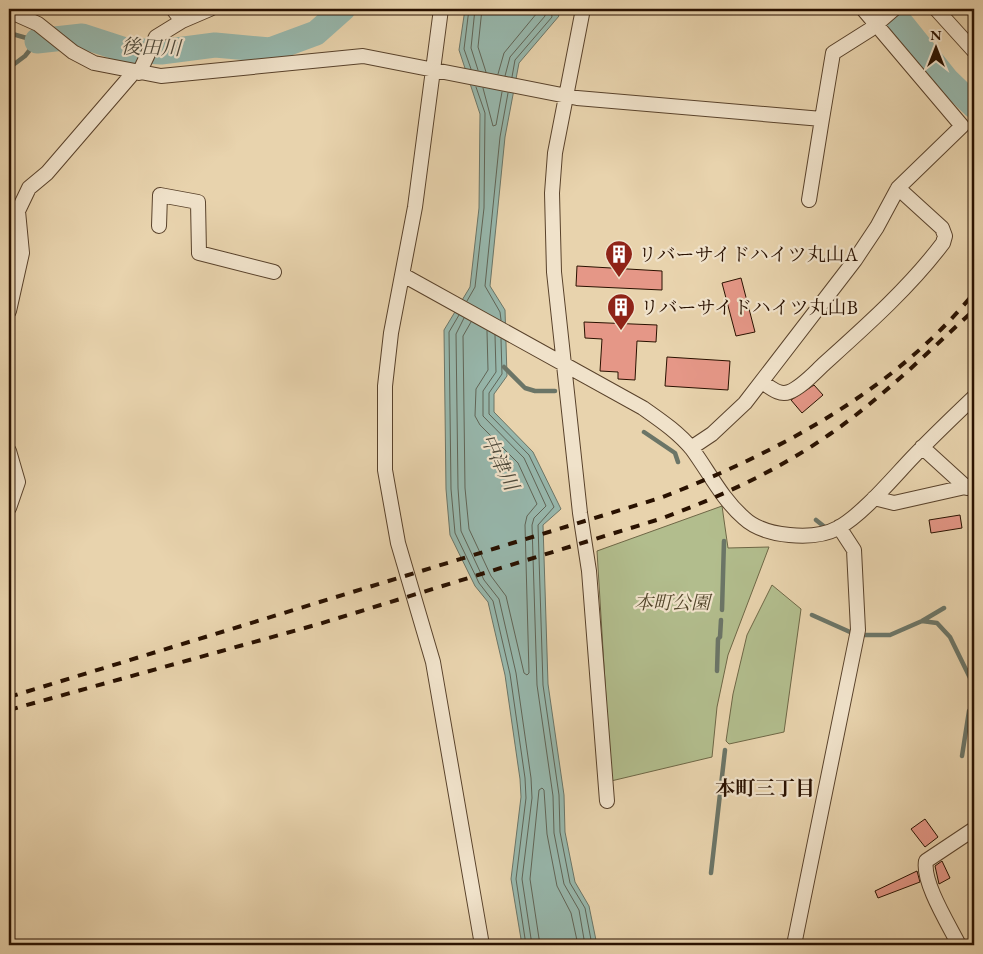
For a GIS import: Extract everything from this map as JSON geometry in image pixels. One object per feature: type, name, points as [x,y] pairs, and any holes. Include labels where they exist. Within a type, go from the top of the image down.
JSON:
[{"type":"street","points":[[173,9],[182,21]]},
{"type":"street","points":[[9,311],[22,253],[14,214],[29,188],[47,173],[138,70],[156,37],[182,21],[210,9]]},
{"type":"street","points":[[441,9],[439,71],[391,333],[385,386],[387,488],[398,543],[433,662],[482,945]]},
{"type":"street","points":[[583,9],[561,95],[552,193],[554,272],[580,512],[589,571],[608,801]]},
{"type":"street","points":[[691,448],[727,422],[746,403],[855,260],[898,188],[962,126],[884,17],[863,9]]},
{"type":"street","points":[[936,9],[974,51]]},
{"type":"street","points":[[9,11],[38,24],[73,52],[94,62],[161,76],[363,56],[561,95],[822,119]]},
{"type":"street","points":[[809,200],[833,53],[884,17]]},
{"type":"street","points":[[762,382],[775,391],[782,393],[790,392],[869,324],[943,243],[945,236],[942,228],[898,188]]},
{"type":"street","points":[[159,226],[160,195],[198,202],[200,253],[274,272]]},
{"type":"street","points":[[403,275],[642,408],[675,431],[691,448],[730,505],[746,521],[765,530],[805,536],[826,533],[839,527],[874,498],[922,447],[974,397]]},
{"type":"street","points":[[922,447],[972,489]]},
{"type":"street","points":[[9,451],[18,482],[9,508]]},
{"type":"street","points":[[874,498],[894,504],[972,489]]},
{"type":"street","points":[[794,945],[858,630],[854,550],[839,527]]},
{"type":"street","points":[[959,945],[941,910],[924,869],[926,861],[974,829]]},
{"type":"green space","name":"本町公園","points":[[722,506],[728,548],[769,547],[728,655],[717,707],[712,757],[611,781],[597,551]]},
{"type":"green space","name":"本町公園","points":[[772,585],[801,609],[784,732],[729,744],[726,741],[733,694],[747,635]]},
{"type":"water","name":"中津川","points":[[465,9],[555,9],[559,16],[519,63],[505,137],[490,286],[505,310],[507,376],[494,394],[494,412],[533,452],[561,509],[543,525],[548,684],[564,795],[565,832],[575,882],[589,906],[597,945],[522,945],[511,879],[521,797],[520,779],[505,675],[488,602],[475,586],[450,535],[446,489],[444,330],[470,287],[479,208],[480,114],[459,50]]},
{"type":"building","name":"リバーサイドハイツ丸山A","points":[[577,266],[662,271],[662,290],[576,286]]},
{"type":"building","points":[[741,278],[755,332],[736,336],[722,283]]},
{"type":"building","points":[[584,322],[657,325],[656,342],[637,341],[635,380],[618,379],[618,372],[600,371],[602,339],[585,338]]},
{"type":"building","points":[[667,357],[730,361],[728,390],[665,386]]},
{"type":"building","points":[[814,385],[823,395],[802,413],[791,400]]},
{"type":"building","points":[[960,515],[962,528],[931,533],[929,520]]},
{"type":"building","points":[[925,819],[938,837],[925,847],[911,829]]},
{"type":"building","points":[[942,861],[950,878],[939,884],[935,866]]},
{"type":"building","points":[[917,871],[920,882],[878,898],[875,891]]},
{"type":"waterway","name":"後田川","points":[[37,41],[82,36],[125,50],[161,52],[215,45],[270,50],[316,33],[343,9]]},
{"type":"waterway","points":[[890,9],[947,80],[974,106]]},
{"type":"waterway","points":[[9,33],[37,41],[25,56],[9,68]]},
{"type":"waterway","points":[[504,367],[525,388],[535,391],[555,391]]},
{"type":"waterway","points":[[644,432],[675,453],[678,462]]},
{"type":"waterway","points":[[816,520],[826,528]]},
{"type":"waterway","points":[[722,610],[724,541]]},
{"type":"waterway","points":[[861,635],[890,635],[922,621],[944,608]]},
{"type":"waterway","points":[[812,615],[850,632]]},
{"type":"waterway","points":[[717,671],[718,639],[720,637],[721,620]]},
{"type":"waterway","points":[[922,621],[937,623],[950,637],[974,686]]},
{"type":"waterway","points":[[962,756],[969,711],[974,705]]},
{"type":"waterway","points":[[711,873],[725,750]]},
{"type":"railway","points":[[9,697],[660,498],[704,480],[790,439],[870,389],[908,360],[942,328],[974,293]]},
{"type":"railway","points":[[9,710],[319,624],[660,519],[704,502],[790,460],[830,434],[886,390],[974,310]]},
{"type":"place","name":"リバーサイドハイツ丸山A","points":[[619,278]]},
{"type":"place","name":"リバーサイドハイツ丸山B","points":[[621,331]]},
{"type":"district","name":"本町三丁目","points":[[765,788]]}]
